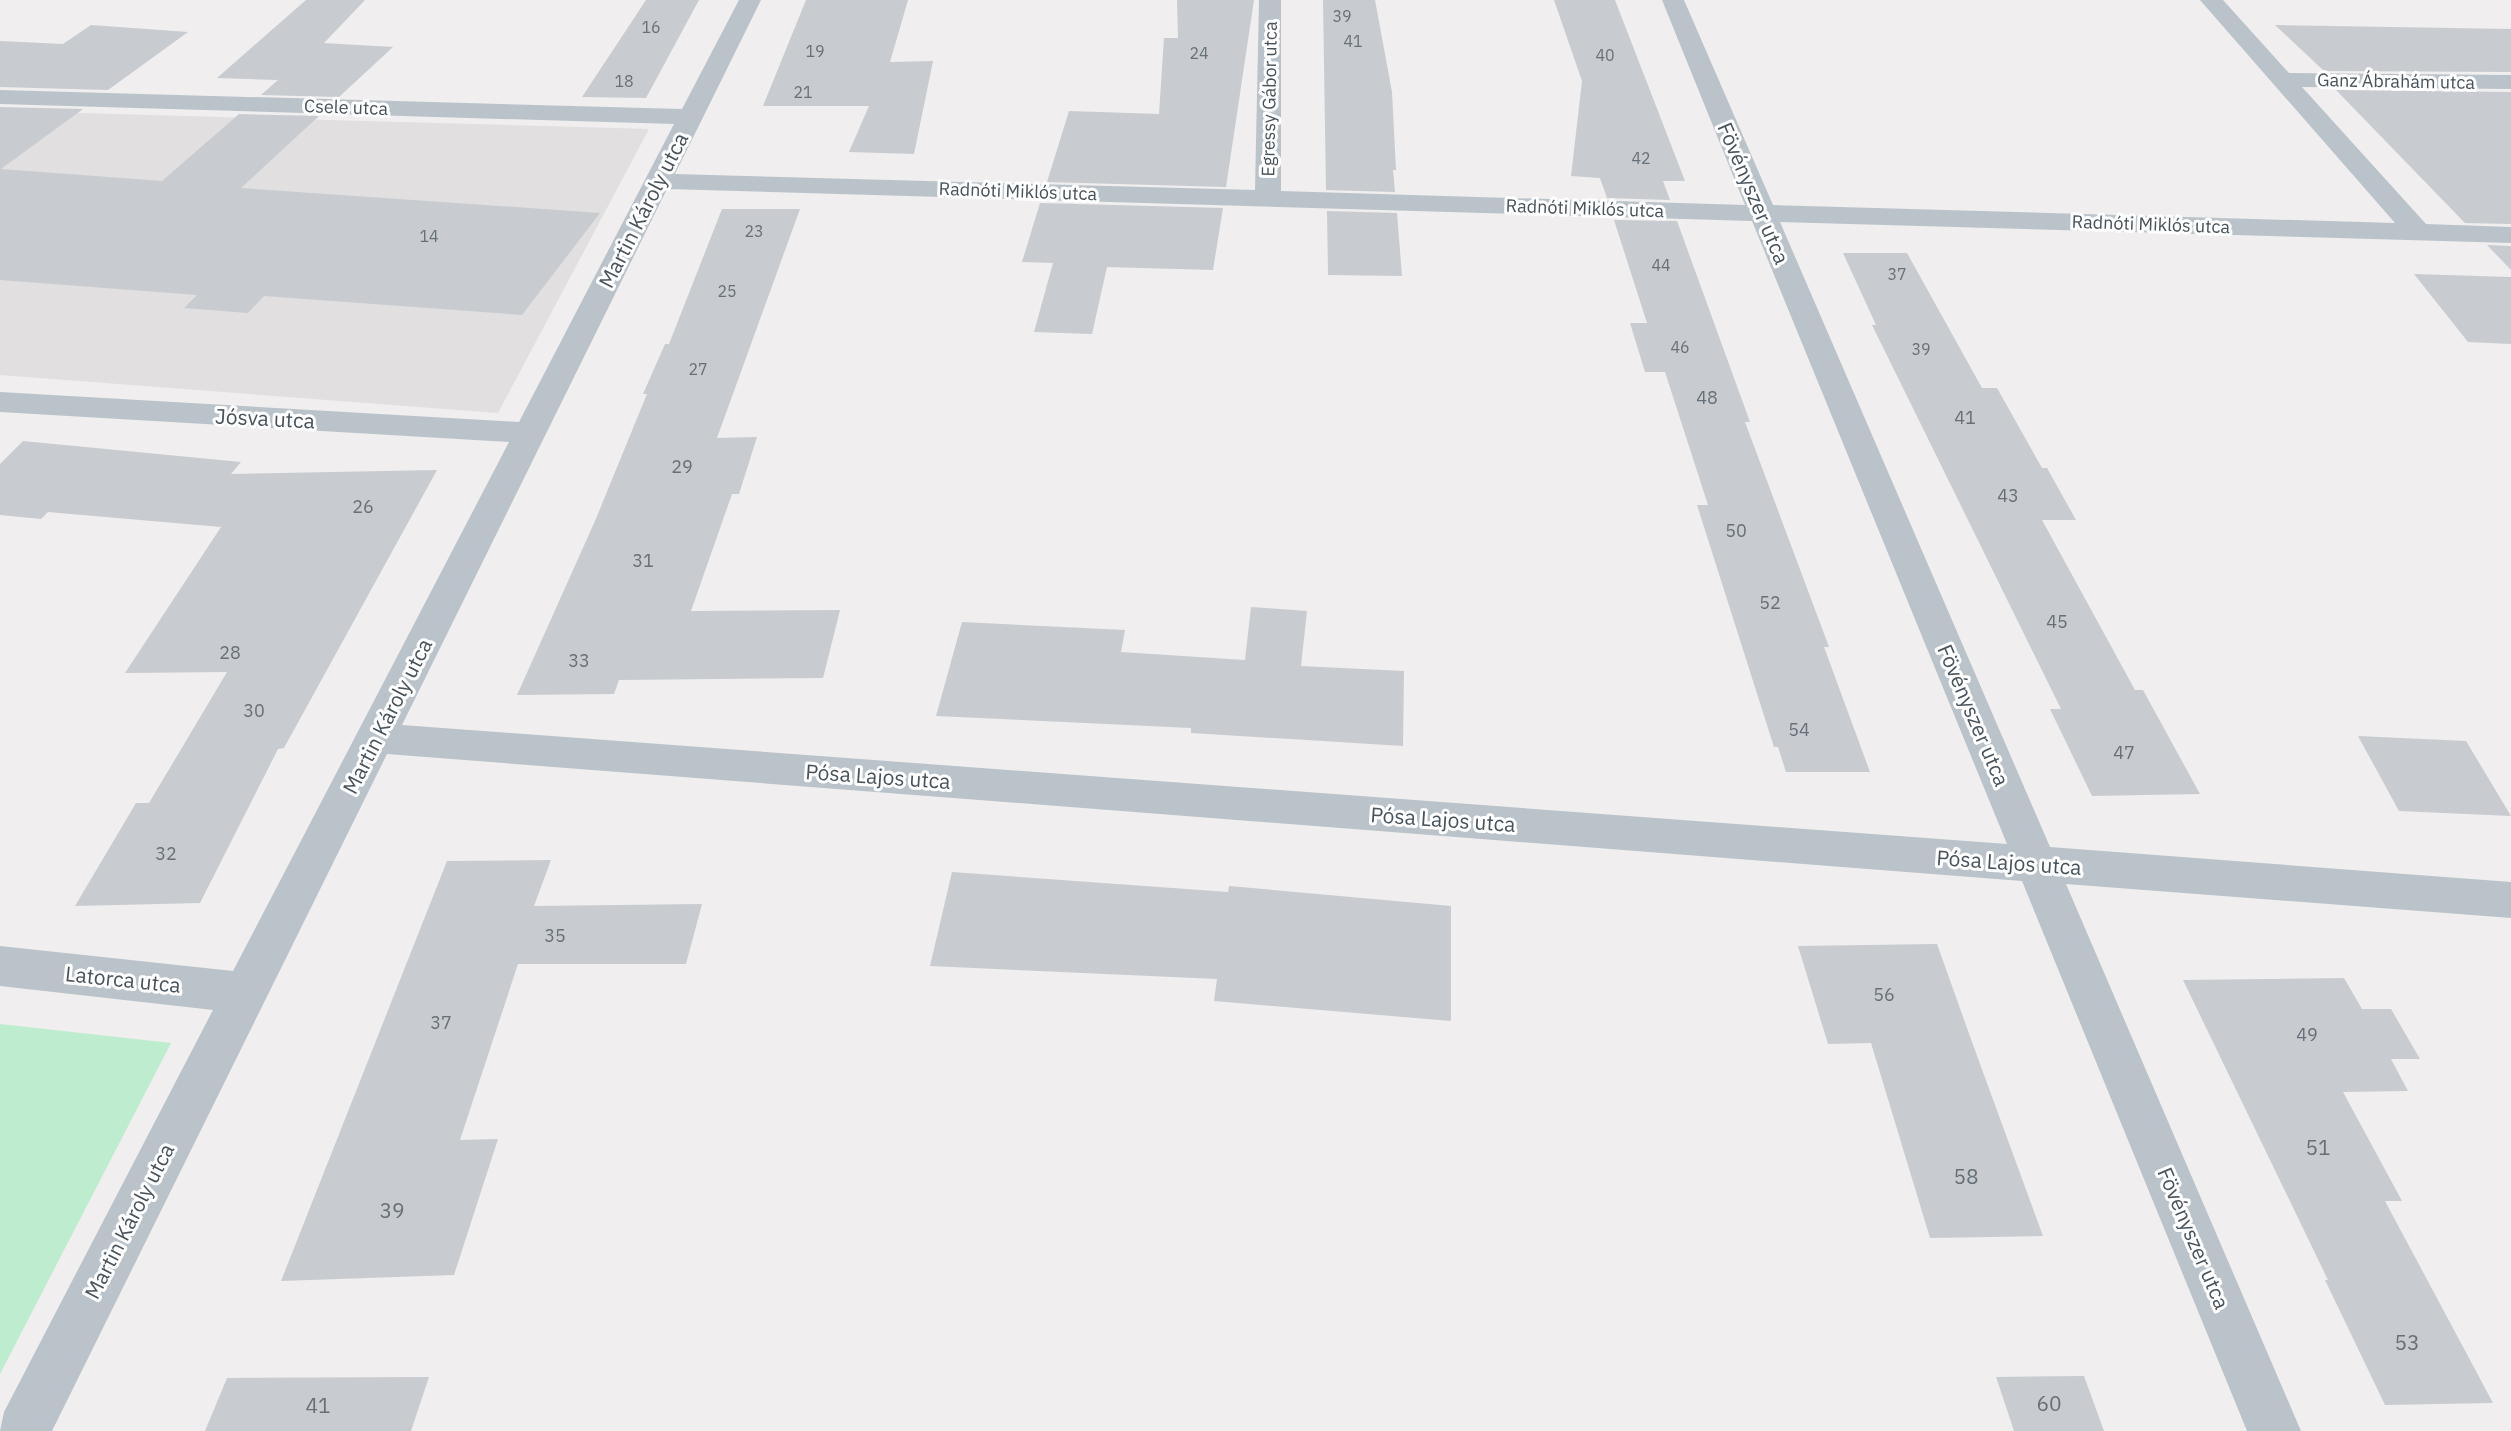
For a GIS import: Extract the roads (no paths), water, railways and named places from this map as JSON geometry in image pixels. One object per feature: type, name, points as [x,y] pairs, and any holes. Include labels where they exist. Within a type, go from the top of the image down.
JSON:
[{"type":"street","name":"Martin Károly utca","points":[[23,1431],[750,0]]},
{"type":"street","name":"Egressy Gábor utca","points":[[1268,198],[1270,0]]},
{"type":"street","name":"Fövényszer utca","points":[[1673,0],[2274,1431]]},
{"type":"street","points":[[2211,0],[2418,232]]},
{"type":"street","name":"Ganz Ábrahám utca","points":[[2282,79],[2511,82]]},
{"type":"street","name":"Csele utca","points":[[0,97],[691,117]]},
{"type":"street","name":"Radnóti Miklós utca","points":[[658,181],[2511,235]]},
{"type":"street","name":"Jósva utca","points":[[0,402],[530,433]]},
{"type":"street","name":"Pósa Lajos utca","points":[[375,737],[2511,900]]},
{"type":"street","name":"Latorca utca","points":[[0,967],[246,993]]}]
